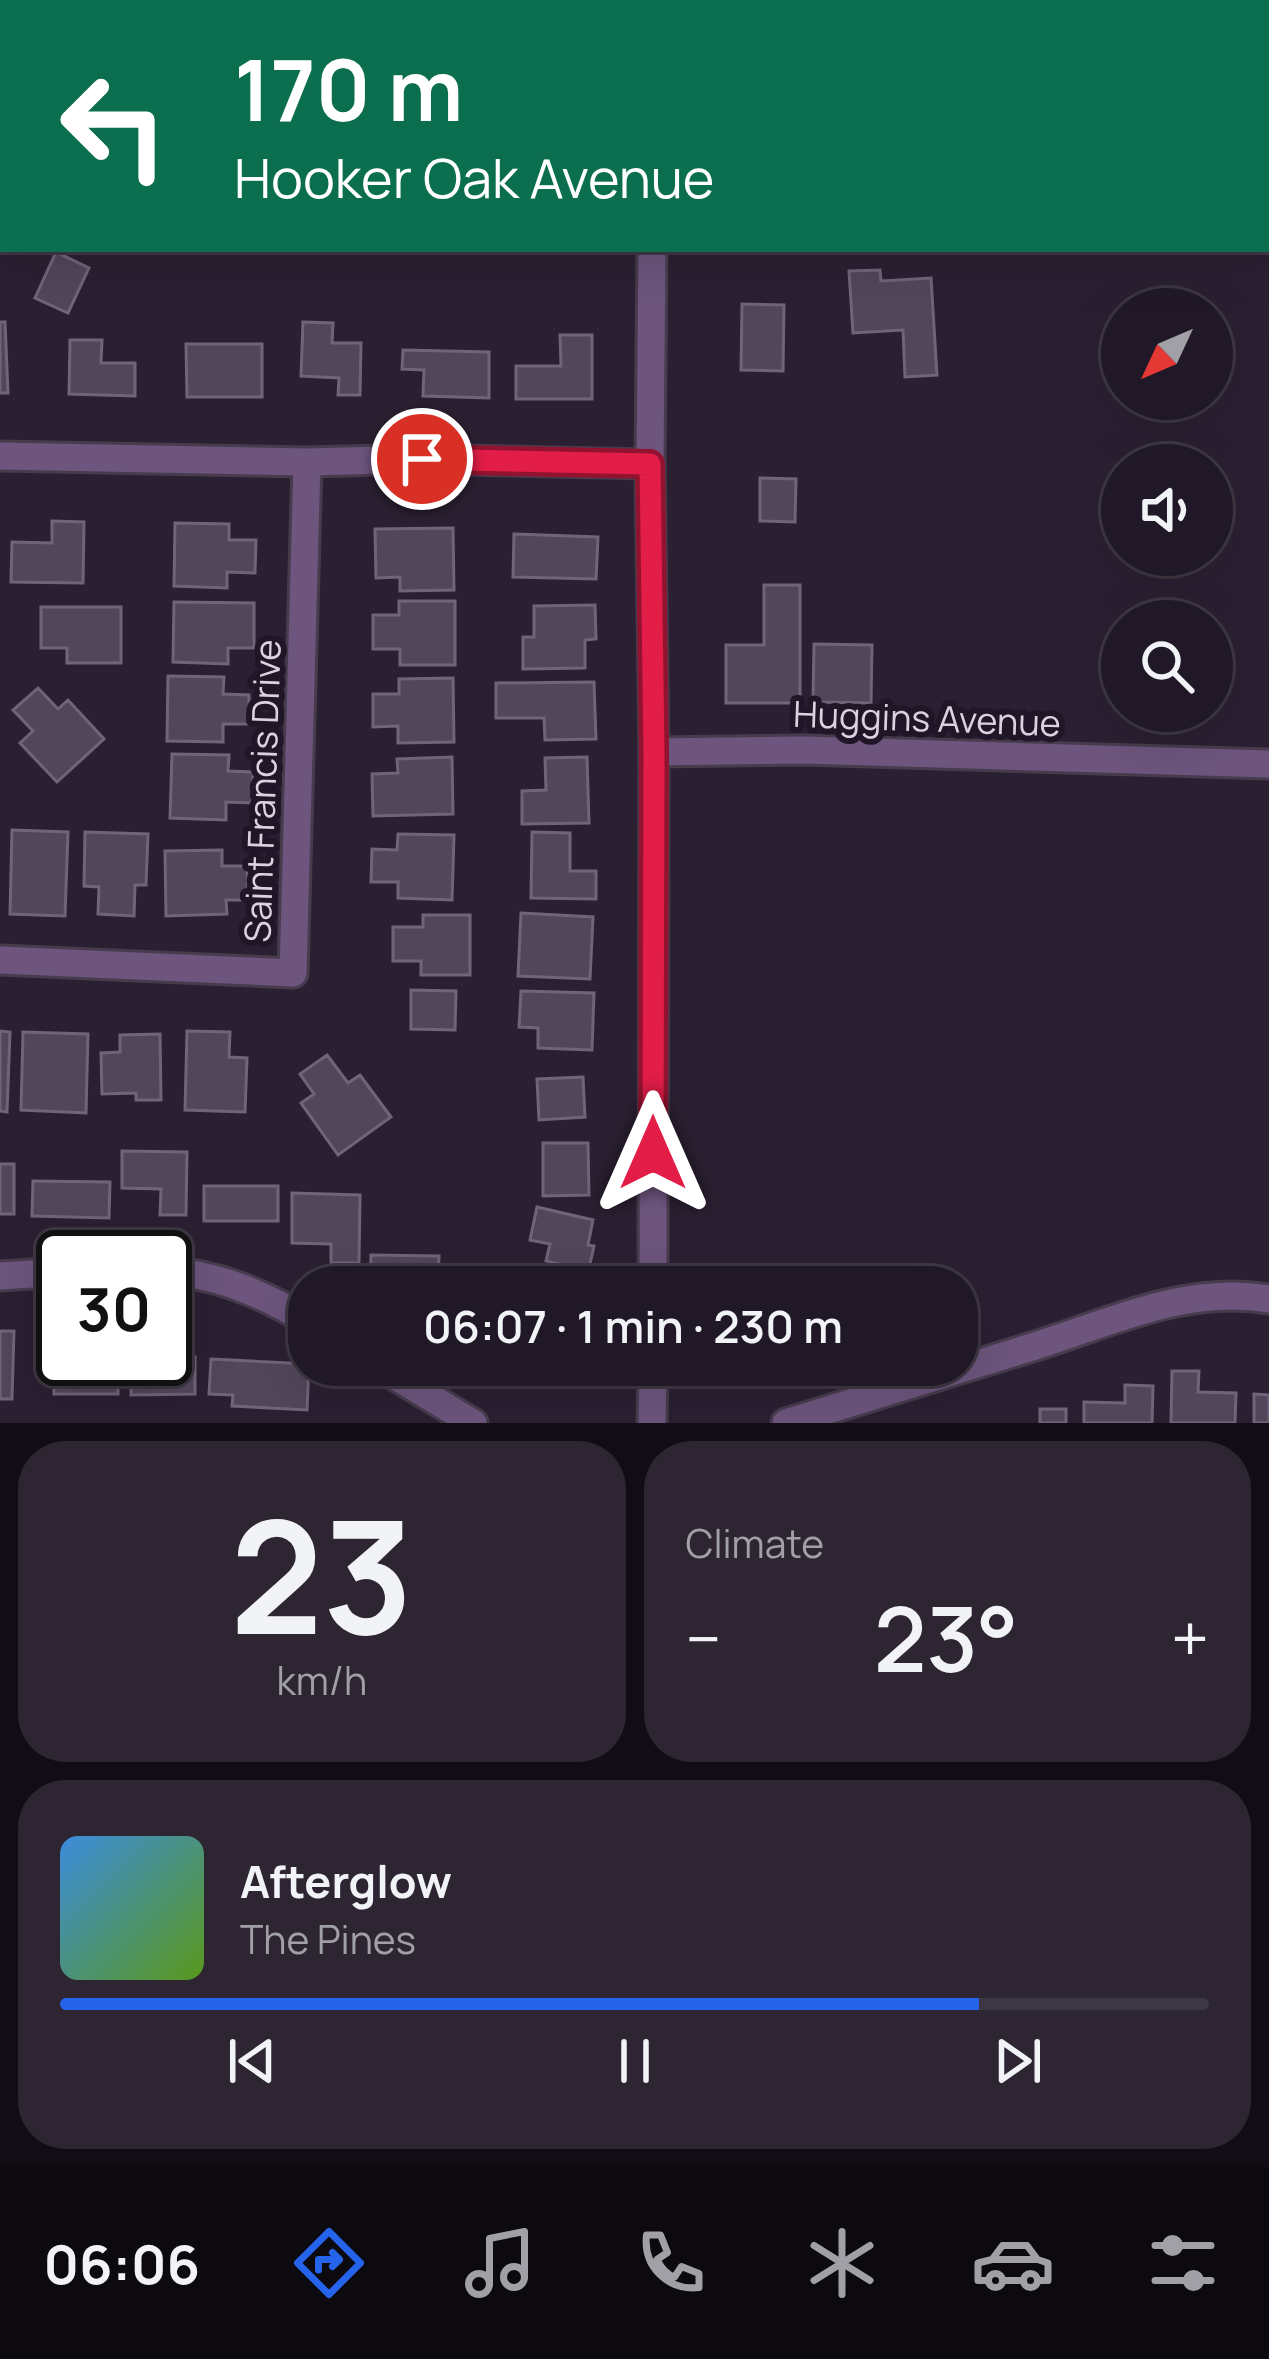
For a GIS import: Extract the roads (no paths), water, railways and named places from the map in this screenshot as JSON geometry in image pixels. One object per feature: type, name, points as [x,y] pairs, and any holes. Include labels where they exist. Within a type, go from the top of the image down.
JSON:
[{"type":"street","points":[[652,252],[653,1266]]},
{"type":"street","points":[[0,456],[650,464]]},
{"type":"street","name":"Saint Francis Drive","points":[[0,960],[293,973],[307,462]]},
{"type":"street","name":"Huggins Avenue","points":[[654,752],[804,750],[1269,764]]},
{"type":"street","points":[[192,1273],[256,1292],[288,1310]]},
{"type":"street","points":[[0,1276],[36,1274]]},
{"type":"street","points":[[786,1423],[1134,1311],[1205,1298],[1269,1299]]},
{"type":"street","points":[[412,1386],[473,1423]]},
{"type":"street","points":[[652,1386],[652,1423]]}]
